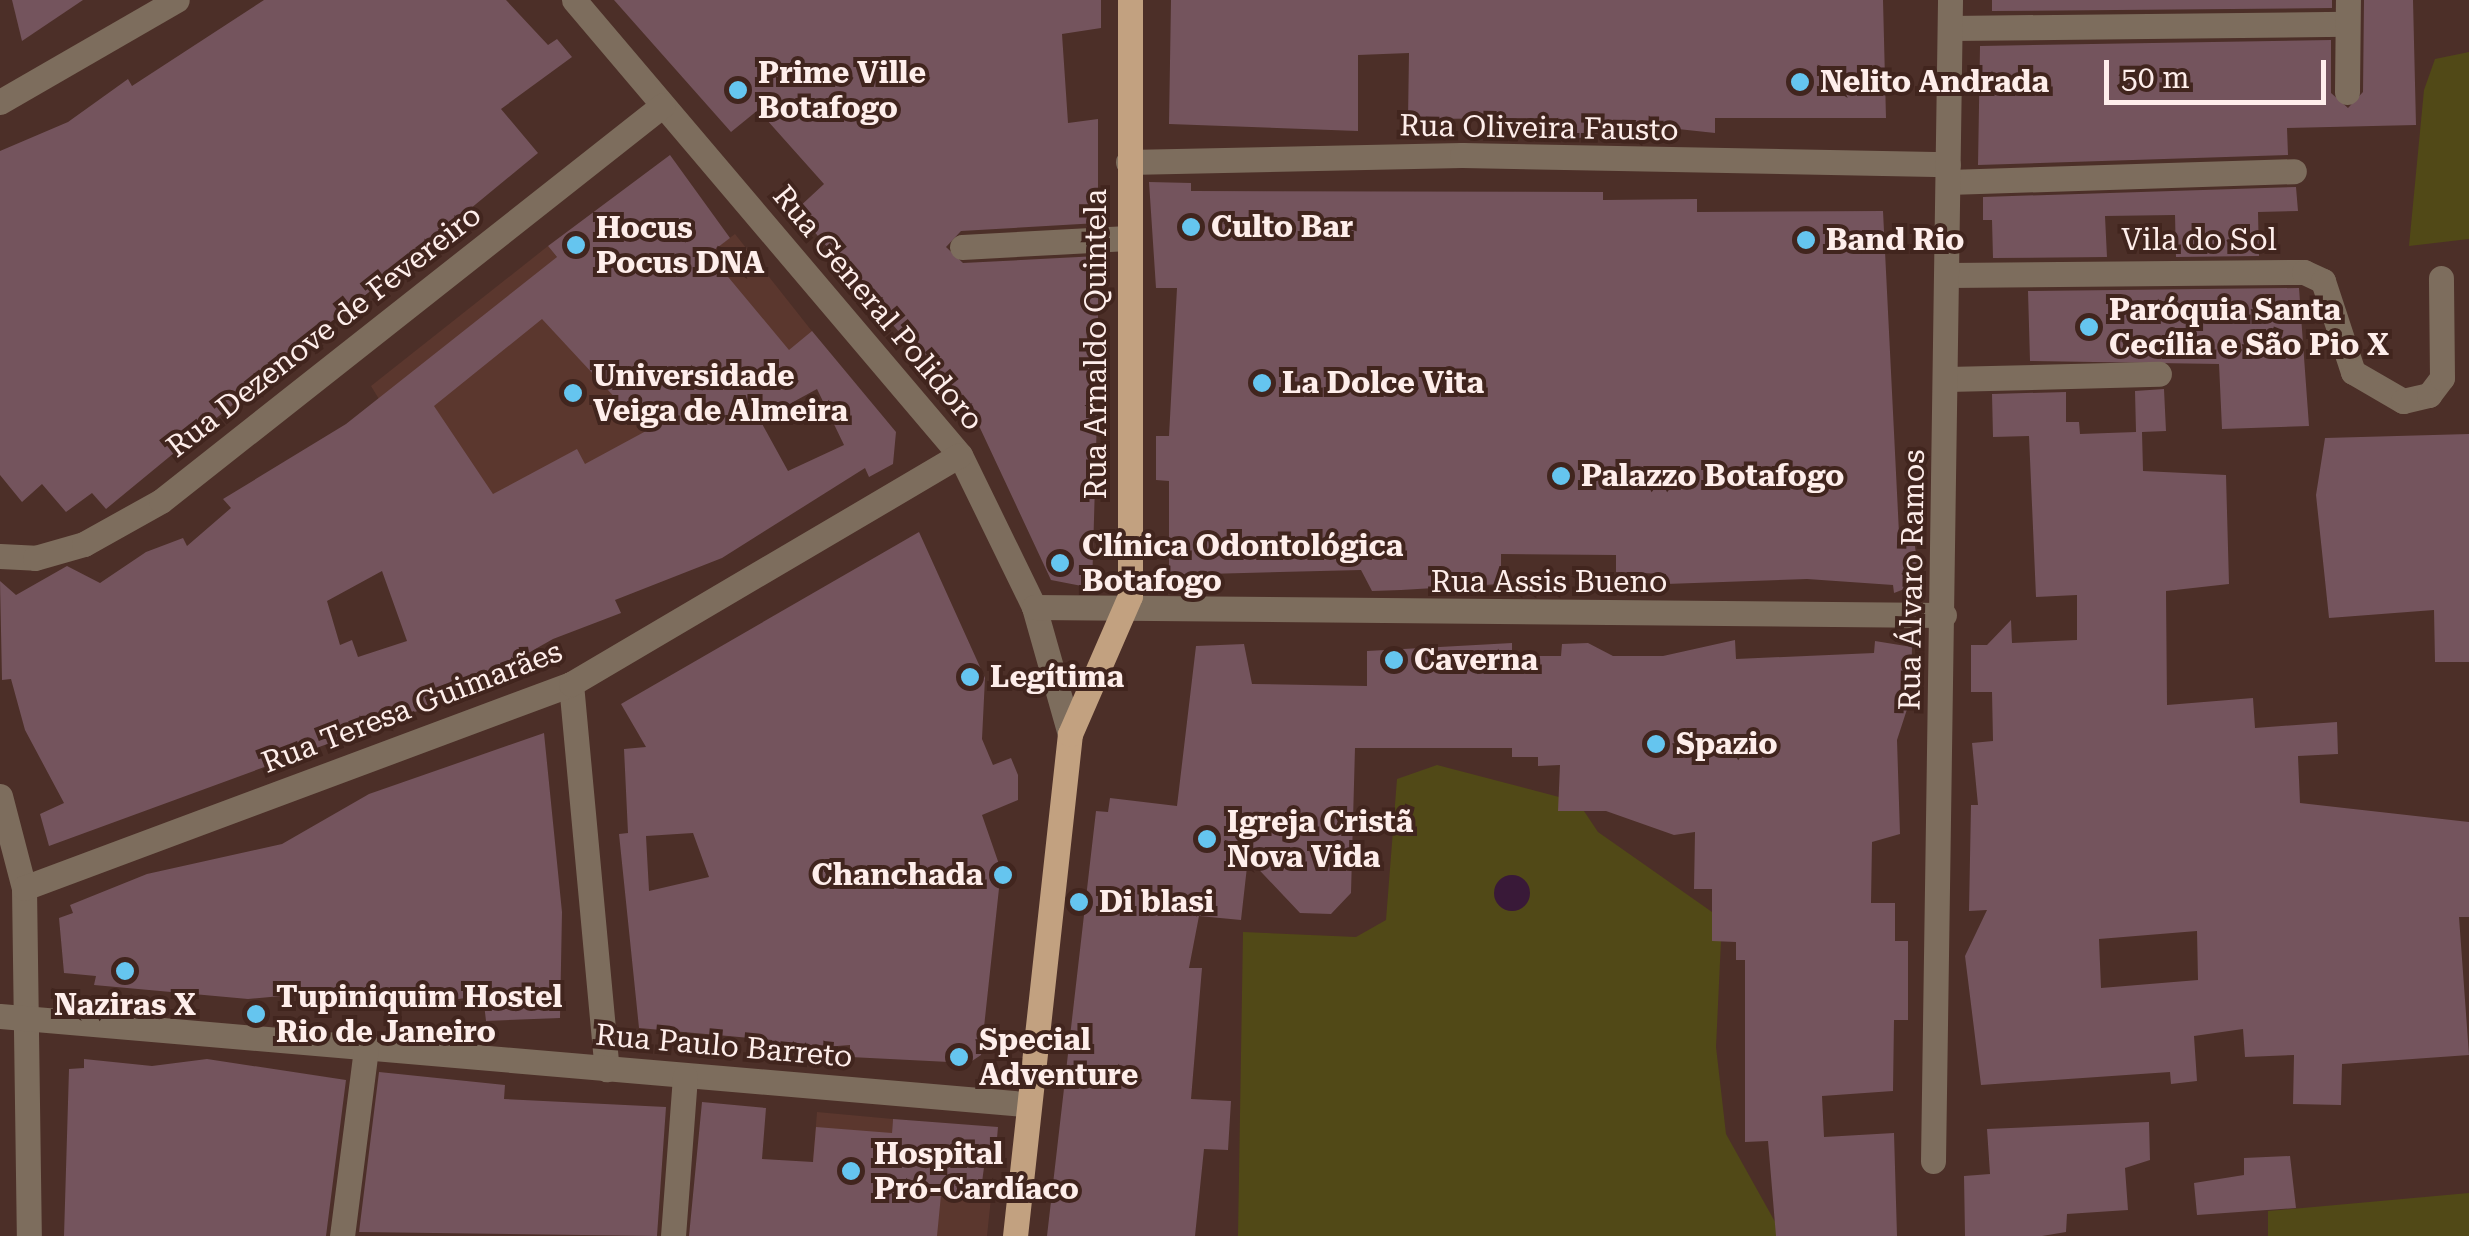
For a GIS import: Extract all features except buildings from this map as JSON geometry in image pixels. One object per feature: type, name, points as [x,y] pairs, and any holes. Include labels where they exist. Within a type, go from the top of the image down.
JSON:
[{"type":"main road","name":"Rua Arnaldo Quintela","points":[[1070,734],[1126,614],[1130,0]]},
{"type":"main road","name":"Rua General Polidoro","points":[[1014,1236],[1025,1104],[1070,734]]},
{"type":"street","points":[[0,102],[177,0]]},
{"type":"street","name":"Rua General Polidoro","points":[[574,0],[960,455],[1034,607],[1070,734]]},
{"type":"street","name":"Rua Álvaro Ramos","points":[[1933,1161],[1944,615],[1950,0]]},
{"type":"street","points":[[1950,28],[2348,12],[2347,92]]},
{"type":"street","name":"Rua Dezenove de Fevereiro","points":[[0,556],[36,558],[84,544],[162,501],[663,105]]},
{"type":"street","name":"Rua Oliveira Fausto","points":[[1128,162],[1462,156],[1948,173],[2294,171]]},
{"type":"street","points":[[962,248],[1128,238]]},
{"type":"street","name":"Vila do Sol","points":[[1948,275],[2304,272],[2331,299],[2353,372],[2403,402],[2429,396],[2442,378],[2440,278]]},
{"type":"street","points":[[1947,378],[2159,374]]},
{"type":"street","name":"Rua Teresa Guimarães","points":[[24,888],[571,684],[960,455]]},
{"type":"street","name":"Rua Assis Bueno","points":[[1034,607],[1126,614],[1944,615]]},
{"type":"street","points":[[571,684],[607,1068]]},
{"type":"street","points":[[0,796],[24,888],[12,1017],[29,1236]]},
{"type":"street","name":"Rua Paulo Barreto","points":[[12,1017],[1025,1104]]},
{"type":"street","points":[[342,1236],[366,1049]]},
{"type":"street","points":[[673,1236],[684,1076]]},
{"type":"shaded area","points":[[2469,52],[2469,239],[2409,246],[2424,90],[2435,59]]},
{"type":"shaded area","name":"Universidade Veiga de Almeira","points":[[735,234],[834,359],[473,554],[371,386],[548,246],[612,326]]},
{"type":"shaded area","points":[[1437,765],[1578,802],[1598,832],[1722,919],[1716,1047],[1726,1134],[1783,1236],[1238,1236],[1243,932],[1356,937],[1386,920],[1397,779]]},
{"type":"shaded area","points":[[1512,875],[1525,880],[1530,893],[1525,906],[1512,911],[1499,906],[1494,893],[1499,880]]},
{"type":"shaded area","name":"Hospital Pró-Cardíaco","points":[[817,1112],[893,1119],[888,1192],[991,1198],[987,1236],[807,1236]]},
{"type":"shaded area","points":[[2469,1193],[2469,1236],[2268,1236],[2268,1211]]},
{"type":"place","name":"Nelito Andrada","points":[[1800,82]]},
{"type":"place","name":"Prime Ville Botafogo","points":[[738,90]]},
{"type":"place","name":"Culto Bar","points":[[1191,227]]},
{"type":"place","name":"Band Rio","points":[[1806,240]]},
{"type":"place","name":"Hocus Pocus DNA","points":[[576,245]]},
{"type":"place","name":"Paróquia Santa Cecília e São Pio X","points":[[2089,327]]},
{"type":"place","name":"La Dolce Vita","points":[[1262,383]]},
{"type":"place","name":"Universidade Veiga de Almeira","points":[[573,393]]},
{"type":"place","name":"Palazzo Botafogo","points":[[1561,476]]},
{"type":"place","name":"Clínica Odontológica Botafogo","points":[[1060,563]]},
{"type":"place","name":"Caverna","points":[[1394,660]]},
{"type":"place","name":"Legítima","points":[[970,677]]},
{"type":"place","name":"Spazio","points":[[1656,744]]},
{"type":"place","name":"Igreja Cristã Nova Vida","points":[[1207,839]]},
{"type":"place","name":"Chanchada","points":[[1003,875]]},
{"type":"place","name":"Di blasi","points":[[1079,902]]},
{"type":"place","name":"Naziras X","points":[[125,971]]},
{"type":"place","name":"Tupiniquim Hostel Rio de Janeiro","points":[[256,1014]]},
{"type":"place","name":"Special Adventure","points":[[959,1057]]},
{"type":"place","name":"Hospital Pró-Cardíaco","points":[[851,1171]]}]
